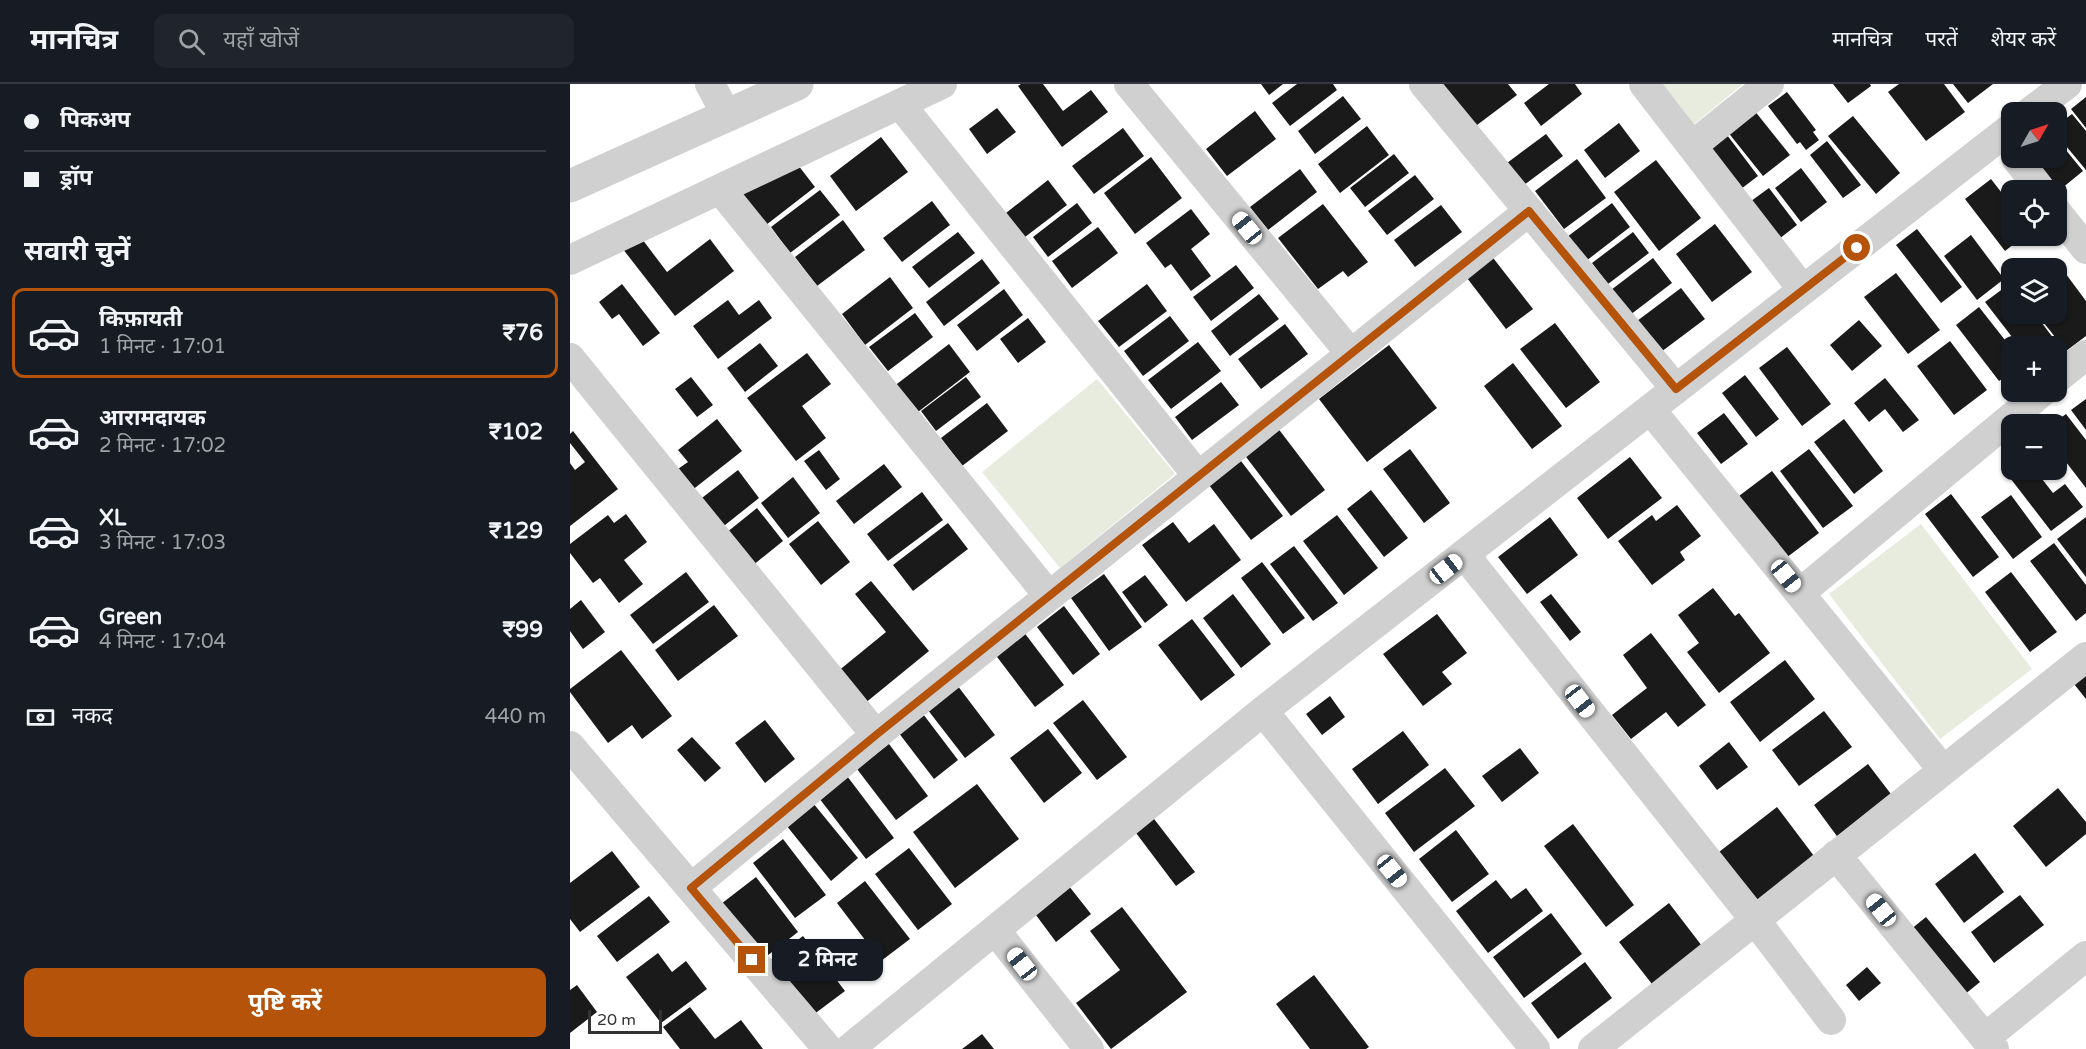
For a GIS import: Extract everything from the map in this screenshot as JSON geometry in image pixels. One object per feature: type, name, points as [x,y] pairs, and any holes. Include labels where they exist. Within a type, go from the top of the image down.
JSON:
[{"type":"street","points":[[710,84],[727,116]]},
{"type":"street","points":[[570,186],[797,84]]},
{"type":"street","points":[[570,260],[942,84]]},
{"type":"street","points":[[1129,84],[1351,354]]},
{"type":"street","points":[[1424,84],[1676,389]]},
{"type":"street","points":[[1644,84],[1803,290]]},
{"type":"street","points":[[1692,146],[1769,84]]},
{"type":"street","points":[[2043,102],[2067,84]]},
{"type":"street","points":[[900,104],[1198,476]]},
{"type":"street","points":[[849,1049],[1263,711],[1464,554],[1803,290],[2001,149]]},
{"type":"street","points":[[720,189],[1049,596]]},
{"type":"street","points":[[691,888],[876,735],[1529,211]]},
{"type":"street","points":[[2067,224],[2086,249]]},
{"type":"street","points":[[2067,370],[2086,355]]},
{"type":"street","points":[[570,358],[876,735]]},
{"type":"street","points":[[1800,593],[2030,402]]},
{"type":"street","points":[[1650,409],[1943,770]]},
{"type":"street","points":[[1464,554],[1755,920],[1831,1020]]},
{"type":"street","points":[[1593,1049],[2086,657]]},
{"type":"street","points":[[1263,711],[1535,1049]]},
{"type":"street","points":[[570,746],[828,1049]]},
{"type":"street","points":[[1836,855],[1990,1044],[2086,956]]},
{"type":"street","points":[[995,930],[1089,1049]]},
{"type":"shaded area","points":[[1658,84],[1743,84],[1693,125]]},
{"type":"shaded area","points":[[1097,379],[1175,474],[1060,568],[982,472]]},
{"type":"shaded area","points":[[1921,524],[2032,669],[1940,739],[1829,594]]},
{"type":"building","points":[[1043,84],[1063,111],[1091,90],[1108,112],[1062,147],[1018,86]]},
{"type":"building","points":[[1261,84],[1283,84],[1269,95]]},
{"type":"building","points":[[1297,84],[1333,84],[1337,90],[1290,126],[1272,103]]},
{"type":"building","points":[[1439,84],[1508,84],[1517,95],[1473,128]]},
{"type":"building","points":[[1549,84],[1575,84],[1582,94],[1541,126],[1524,103]]},
{"type":"building","points":[[1833,84],[1870,84],[1871,86],[1848,103]]},
{"type":"building","points":[[1899,84],[1944,84],[1965,112],[1926,141],[1888,92]]},
{"type":"building","points":[[1953,84],[1993,84],[1968,103]]},
{"type":"building","points":[[1787,92],[1816,130],[1813,132],[1819,140],[1806,150],[1800,142],[1797,144],[1768,106]]},
{"type":"building","points":[[1343,96],[1361,119],[1315,154],[1298,131]]},
{"type":"building","points":[[2086,97],[2086,128],[2071,109]]},
{"type":"building","points":[[997,108],[1016,132],[987,154],[969,129]]},
{"type":"building","points":[[1754,110],[1790,155],[1763,176],[1727,131]]},
{"type":"building","points":[[1255,111],[1276,139],[1227,176],[1206,149]]},
{"type":"building","points":[[2072,114],[2086,131],[2086,170],[2067,147],[2067,118]]},
{"type":"building","points":[[1853,116],[1900,173],[1876,194],[1828,136]]},
{"type":"building","points":[[1619,123],[1640,151],[1605,178],[1584,150]]},
{"type":"building","points":[[1367,126],[1389,155],[1340,193],[1318,164]]},
{"type":"building","points":[[1123,128],[1144,156],[1094,194],[1072,166]]},
{"type":"building","points":[[1724,131],[1758,176],[1737,192],[1703,148]]},
{"type":"building","points":[[1546,134],[1563,156],[1524,185],[1507,163]]},
{"type":"building","points":[[881,137],[908,172],[856,211],[830,176]]},
{"type":"building","points":[[1827,141],[1861,185],[1843,198],[1810,155]]},
{"type":"building","points":[[2067,151],[2083,171],[2067,184],[2067,180],[2043,180],[2032,168],[2067,168]]},
{"type":"building","points":[[1394,154],[1409,173],[1365,207],[1350,188]]},
{"type":"building","points":[[791,156],[815,187],[766,225],[741,193]]},
{"type":"building","points":[[1151,157],[1182,198],[1135,234],[1104,193]]},
{"type":"building","points":[[1577,159],[1606,198],[1564,229],[1535,191]]},
{"type":"building","points":[[1656,160],[1701,218],[1659,251],[1614,192]]},
{"type":"building","points":[[1801,168],[1827,202],[1801,222],[1775,188]]},
{"type":"building","points":[[1300,169],[1317,192],[1268,230],[1250,207]]},
{"type":"building","points":[[1415,175],[1434,199],[1387,235],[1368,211]]},
{"type":"building","points":[[1991,179],[2001,192],[2001,246],[1965,199]]},
{"type":"building","points":[[1048,180],[1067,205],[1025,237],[1006,213]]},
{"type":"building","points":[[1769,188],[1797,225],[1775,242],[1747,204]]},
{"type":"building","points":[[820,190],[840,215],[790,253],[771,227]]},
{"type":"building","points":[[932,201],[950,225],[902,262],[883,238]]},
{"type":"building","points":[[1077,203],[1092,223],[1048,257],[1033,237]]},
{"type":"building","points":[[1612,203],[1630,227],[1586,261],[1567,237]]},
{"type":"building","points":[[1323,204],[1368,262],[1348,277],[1343,271],[1318,289],[1278,238]]},
{"type":"building","points":[[1441,205],[1462,232],[1415,267],[1394,240]]},
{"type":"building","points":[[1191,209],[1210,234],[1191,249],[1211,276],[1191,291],[1171,264],[1165,268],[1146,243]]},
{"type":"building","points":[[843,220],[865,250],[817,286],[795,257]]},
{"type":"building","points":[[1715,224],[1752,272],[1712,302],[1676,254]]},
{"type":"building","points":[[1098,227],[1118,253],[1072,288],[1052,261]]},
{"type":"building","points":[[1917,229],[1962,287],[1941,303],[1896,245]]},
{"type":"building","points":[[636,231],[667,272],[710,239],[734,271],[675,316],[619,244]]},
{"type":"building","points":[[958,232],[975,253],[929,288],[912,267]]},
{"type":"building","points":[[1633,232],[1649,253],[1608,284],[1592,263]]},
{"type":"building","points":[[1971,235],[2001,275],[2001,281],[1977,300],[1944,256]]},
{"type":"building","points":[[2001,246],[2011,246],[2005,251]]},
{"type":"building","points":[[1490,254],[1533,309],[1506,329],[1464,274]]},
{"type":"building","points":[[1653,258],[1672,283],[1630,315],[1611,290]]},
{"type":"building","points":[[982,259],[1000,283],[944,326],[926,302]]},
{"type":"building","points":[[1236,265],[1254,288],[1211,321],[1193,297]]},
{"type":"building","points":[[1896,273],[1940,330],[1908,354],[1864,297]]},
{"type":"building","points":[[2067,275],[2086,301],[2086,336],[2067,350],[2067,336],[2054,336],[2045,324],[2067,324]]},
{"type":"building","points":[[890,277],[913,308],[865,345],[842,314]]},
{"type":"building","points":[[622,284],[660,333],[643,346],[619,314],[612,319],[599,302]]},
{"type":"building","points":[[1147,284],[1167,311],[1119,347],[1098,321]]},
{"type":"building","points":[[1681,288],[1705,319],[1657,355],[1633,324]]},
{"type":"building","points":[[1004,289],[1023,315],[977,351],[957,325]]},
{"type":"building","points":[[2001,290],[2001,323],[1985,302]]},
{"type":"building","points":[[1259,294],[1279,319],[1230,356],[1211,331]]},
{"type":"building","points":[[728,300],[739,315],[759,300],[772,318],[718,359],[693,326]]},
{"type":"building","points":[[1979,307],[2002,336],[2001,380],[1999,381],[1956,325]]},
{"type":"building","points":[[915,313],[933,337],[888,371],[869,347]]},
{"type":"building","points":[[1170,316],[1189,341],[1143,376],[1124,351]]},
{"type":"building","points":[[1028,318],[1046,342],[1018,363],[1000,339]]},
{"type":"building","points":[[1859,320],[1882,346],[1852,371],[1830,345]]},
{"type":"building","points":[[1555,323],[1600,382],[1566,408],[1520,349]]},
{"type":"building","points":[[1285,324],[1308,354],[1261,389],[1238,359]]},
{"type":"building","points":[[2002,324],[2043,324],[2052,336],[2011,336]]},
{"type":"building","points":[[1950,341],[1987,390],[1954,415],[1917,366]]},
{"type":"building","points":[[1198,342],[1221,371],[1171,409],[1148,380]]},
{"type":"building","points":[[760,343],[778,366],[745,392],[727,368]]},
{"type":"building","points":[[949,344],[970,372],[914,415],[893,387]]},
{"type":"building","points":[[1389,345],[1437,408],[1367,462],[1319,399]]},
{"type":"building","points":[[1787,347],[1831,404],[1802,426],[1759,368]]},
{"type":"building","points":[[807,353],[831,384],[802,406],[826,438],[796,461],[747,398]]},
{"type":"building","points":[[1513,363],[1562,426],[1532,449],[1484,386]]},
{"type":"building","points":[[1745,375],[1779,419],[1756,437],[1722,393]]},
{"type":"building","points":[[691,377],[713,405],[697,417],[675,389]]},
{"type":"building","points":[[966,377],[981,397],[936,431],[921,411]]},
{"type":"building","points":[[1885,378],[1919,420],[1903,432],[1885,409],[1869,422],[1854,403]]},
{"type":"building","points":[[1221,382],[1239,405],[1192,440],[1175,417]]},
{"type":"building","points":[[2086,399],[2086,430],[2071,410]]},
{"type":"building","points":[[987,403],[1008,431],[962,466],[941,438]]},
{"type":"building","points":[[1724,413],[1748,444],[1721,464],[1697,433]]},
{"type":"building","points":[[2067,415],[2086,440],[2086,488],[2067,463]]},
{"type":"building","points":[[717,419],[742,451],[691,491],[675,471],[688,462],[678,450]]},
{"type":"building","points":[[1844,419],[1883,471],[1854,494],[1814,442]]},
{"type":"building","points":[[1274,423],[1325,490],[1291,516],[1240,449]]},
{"type":"building","points":[[573,431],[618,489],[570,526],[570,463],[575,470],[585,462],[570,443],[570,434]]},
{"type":"building","points":[[1410,449],[1450,503],[1424,523],[1383,469]]},
{"type":"building","points":[[1809,449],[1853,506],[1823,528],[1780,471]]},
{"type":"building","points":[[819,450],[840,479],[826,490],[804,461]]},
{"type":"building","points":[[1630,457],[1662,498],[1608,539],[1577,498]]},
{"type":"building","points":[[1241,461],[1283,516],[1251,540],[1209,485]]},
{"type":"building","points":[[884,464],[902,487],[854,524],[836,501]]},
{"type":"building","points":[[738,470],[759,498],[720,529],[698,501]]},
{"type":"building","points":[[1772,471],[1819,533],[1786,558],[1739,496]]},
{"type":"building","points":[[793,477],[820,513],[788,538],[761,503]]},
{"type":"building","points":[[2012,480],[2043,480],[2053,493],[2065,484],[2083,507],[2051,531]]},
{"type":"building","points":[[1371,490],[1408,538],[1384,557],[1347,509]]},
{"type":"building","points":[[922,492],[943,520],[888,561],[867,534]]},
{"type":"building","points":[[1951,494],[1999,557],[1973,577],[1925,514]]},
{"type":"building","points":[[2011,495],[2042,537],[2013,559],[1981,517]]},
{"type":"building","points":[[1677,505],[1701,536],[1680,552],[1685,560],[1652,585],[1618,541],[1652,515],[1656,521]]},
{"type":"building","points":[[757,508],[783,541],[752,566],[726,533]]},
{"type":"building","points":[[626,514],[647,542],[624,560],[643,584],[619,603],[600,578],[593,583],[570,553],[570,544],[608,515],[614,523]]},
{"type":"building","points":[[1337,515],[1378,568],[1344,595],[1303,541]]},
{"type":"building","points":[[1550,517],[1578,555],[1527,594],[1498,557]]},
{"type":"building","points":[[2086,517],[2086,577],[2057,539]]},
{"type":"building","points":[[818,521],[850,562],[821,585],[789,544]]},
{"type":"building","points":[[1173,522],[1189,543],[1214,524],[1241,560],[1186,602],[1142,545]]},
{"type":"building","points":[[948,523],[968,549],[913,591],[893,565]]},
{"type":"building","points":[[2054,543],[2086,585],[2086,613],[2076,621],[2030,561]]},
{"type":"building","points":[[1294,546],[1338,603],[1313,621],[1270,564]]},
{"type":"building","points":[[1262,562],[1305,618],[1283,634],[1241,578]]},
{"type":"building","points":[[686,572],[709,602],[653,644],[630,615]]},
{"type":"building","points":[[2011,572],[2057,632],[2030,652],[1985,592]]},
{"type":"building","points":[[1104,574],[1142,627],[1109,651],[1071,598]]},
{"type":"building","points":[[1145,575],[1168,605],[1145,623],[1122,592]]},
{"type":"building","points":[[871,581],[929,651],[864,704],[837,672],[886,632],[855,594]]},
{"type":"building","points":[[1713,588],[1735,616],[1739,613],[1770,653],[1719,693],[1687,652],[1699,643],[1678,615]]},
{"type":"building","points":[[1233,594],[1271,644],[1241,668],[1203,618]]},
{"type":"building","points":[[1551,594],[1581,632],[1570,641],[1540,602]]},
{"type":"building","points":[[581,600],[605,632],[583,649],[570,631],[570,609]]},
{"type":"building","points":[[714,605],[738,636],[678,681],[655,650]]},
{"type":"building","points":[[1064,606],[1100,654],[1073,675],[1037,627]]},
{"type":"building","points":[[1437,614],[1467,653],[1442,672],[1452,684],[1423,706],[1383,654]]},
{"type":"building","points":[[1192,619],[1235,675],[1201,701],[1158,645]]},
{"type":"building","points":[[1020,627],[1064,685],[1035,707],[991,649]]},
{"type":"building","points":[[1651,633],[1706,705],[1678,727],[1666,712],[1631,739],[1612,715],[1647,688],[1623,655]]},
{"type":"building","points":[[621,650],[672,716],[642,739],[632,725],[608,743],[570,689]]},
{"type":"building","points":[[1785,660],[1815,699],[1760,742],[1730,702]]},
{"type":"building","points":[[2086,675],[2086,699],[2074,684]]},
{"type":"building","points":[[954,681],[995,735],[965,758],[924,705]]},
{"type":"building","points":[[1330,696],[1345,717],[1322,735],[1306,714]]},
{"type":"building","points":[[1083,700],[1127,757],[1097,780],[1053,723]]},
{"type":"building","points":[[920,710],[958,760],[934,779],[895,728]]},
{"type":"building","points":[[1824,711],[1852,747],[1799,786],[1772,750]]},
{"type":"building","points":[[765,720],[795,759],[765,783],[735,743]]},
{"type":"building","points":[[1048,729],[1082,773],[1044,803],[1010,758]]},
{"type":"building","points":[[1403,731],[1429,765],[1378,804],[1352,769]]},
{"type":"building","points":[[692,737],[721,768],[705,782],[677,750]]},
{"type":"building","points":[[1729,742],[1748,767],[1717,790],[1699,766]]},
{"type":"building","points":[[889,744],[928,796],[896,820],[857,769]]},
{"type":"building","points":[[1520,748],[1539,773],[1502,802],[1482,776]]},
{"type":"building","points":[[1868,764],[1897,802],[1842,843],[1814,805]]},
{"type":"building","points":[[1445,768],[1475,806],[1414,852],[1385,813]]},
{"type":"building","points":[[847,776],[894,838],[866,859],[819,798]]},
{"type":"building","points":[[977,784],[1019,839],[955,888],[913,832]]},
{"type":"building","points":[[2058,788],[2086,822],[2086,834],[2046,867],[2013,826]]},
{"type":"building","points":[[813,803],[858,858],[831,881],[786,825]]},
{"type":"building","points":[[1777,807],[1814,856],[1756,901],[1719,852]]},
{"type":"building","points":[[1151,815],[1195,872],[1176,886],[1133,829]]},
{"type":"building","points":[[1573,824],[1634,905],[1606,927],[1544,846]]},
{"type":"building","points":[[1456,830],[1489,874],[1452,902],[1419,859]]},
{"type":"building","points":[[783,839],[826,895],[795,918],[753,863]]},
{"type":"building","points":[[909,848],[952,904],[918,930],[875,874]]},
{"type":"building","points":[[612,851],[640,887],[580,932],[570,919],[570,883]]},
{"type":"building","points":[[1975,853],[2004,892],[1964,923],[1935,884]]},
{"type":"building","points":[[756,877],[798,932],[763,959],[721,904]]},
{"type":"building","points":[[1496,880],[1511,899],[1526,888],[1543,911],[1488,953],[1456,911]]},
{"type":"building","points":[[865,881],[910,939],[881,961],[837,903]]},
{"type":"building","points":[[1065,881],[1091,914],[1056,942],[1030,907]]},
{"type":"building","points":[[2020,895],[2044,925],[1994,963],[1971,932]]},
{"type":"building","points":[[649,896],[670,922],[617,962],[597,936]]},
{"type":"building","points":[[1669,903],[1702,946],[1652,984],[1619,942]]},
{"type":"building","points":[[1122,907],[1187,992],[1111,1049],[1076,1003],[1120,970],[1090,931]]},
{"type":"building","points":[[1551,913],[1582,954],[1524,998],[1493,957]]},
{"type":"building","points":[[1926,917],[1980,982],[1964,995],[1910,930]]},
{"type":"building","points":[[803,936],[845,991],[809,1018],[767,963]]},
{"type":"building","points":[[658,953],[672,972],[686,961],[707,989],[661,1023],[626,977]]},
{"type":"building","points":[[1585,962],[1612,998],[1558,1039],[1531,1003]]},
{"type":"building","points":[[1867,967],[1881,983],[1859,1001],[1846,985]]},
{"type":"building","points":[[1314,975],[1369,1047],[1366,1049],[1310,1049],[1276,1004]]},
{"type":"building","points":[[577,985],[597,1012],[570,1033],[570,990]]},
{"type":"building","points":[[690,1007],[715,1039],[741,1020],[763,1049],[680,1049],[663,1027]]},
{"type":"building","points":[[982,1034],[994,1049],[962,1049]]},
{"type":"route","points":[[752,960],[691,888],[876,735],[1529,211],[1676,389],[1857,248]]}]
